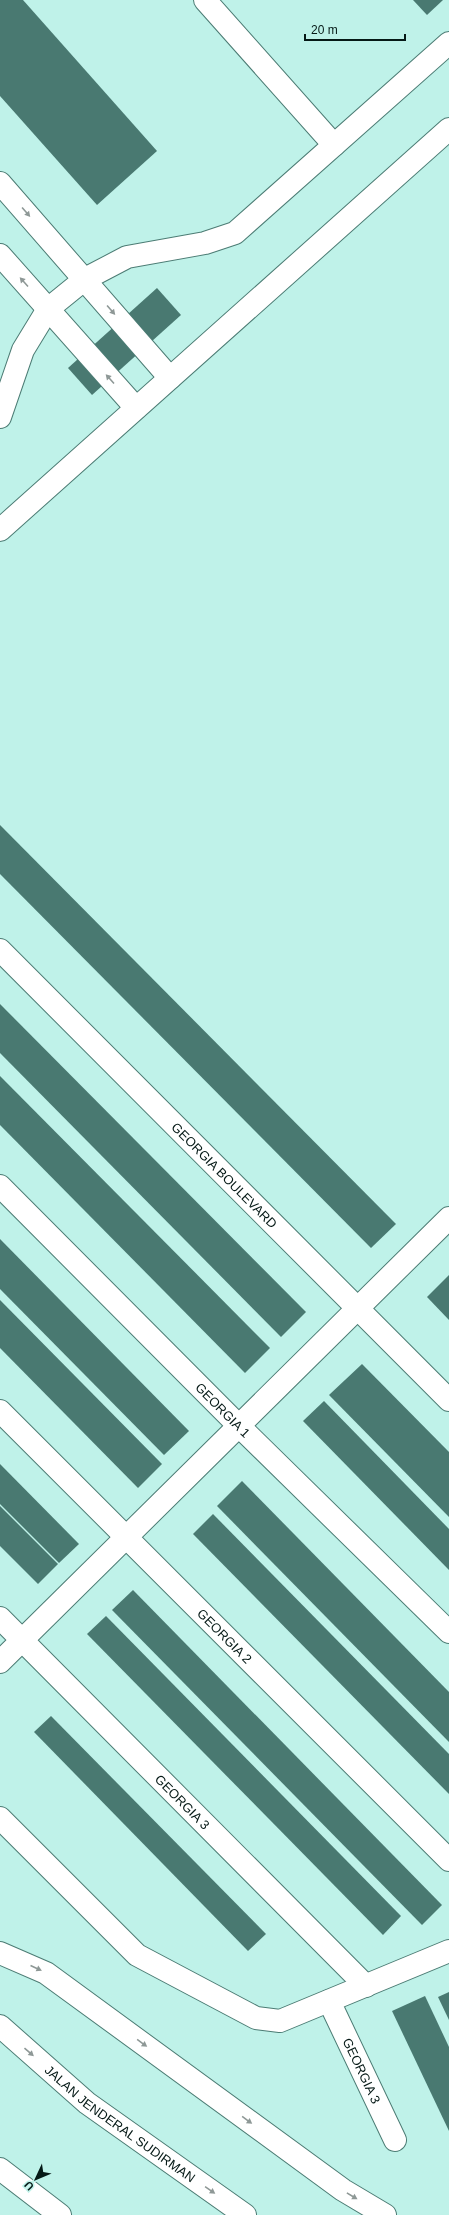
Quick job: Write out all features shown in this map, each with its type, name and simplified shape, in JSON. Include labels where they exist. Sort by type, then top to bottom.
[{"type":"street","points":[[205,0],[334,146]]},
{"type":"street","points":[[0,416],[23,350],[48,309],[85,279],[127,257],[205,243],[235,233],[449,42]]},
{"type":"street","points":[[0,530],[449,129]]},
{"type":"street","points":[[0,182],[170,378]]},
{"type":"street","points":[[0,255],[136,408]]},
{"type":"street","name":"GEORGIA BOULEVARD","points":[[0,950],[449,1400]]},
{"type":"street","name":"GEORGIA 1","points":[[0,1186],[239,1426],[449,1632]]},
{"type":"street","points":[[0,1662],[449,1218]]},
{"type":"street","name":"GEORGIA 2","points":[[0,1411],[449,1860]]},
{"type":"street","name":"GEORGIA 3","points":[[0,1618],[366,1986]]},
{"type":"street","points":[[0,1818],[137,1954],[256,2018],[280,2021],[449,1951]]},
{"type":"street","points":[[0,1952],[46,1973],[343,2190],[385,2215]]},
{"type":"street","name":"GEORGIA 3","points":[[330,2001],[395,2140]]},
{"type":"street","name":"JALAN JENDERAL SUDIRMAN","points":[[0,2026],[87,2103],[245,2215]]},
{"type":"street","points":[[0,2169],[60,2215]]},
{"type":"building","points":[[0,0],[23,0],[157,151],[97,205],[0,96]]},
{"type":"building","points":[[413,0],[443,0],[427,15]]},
{"type":"building","points":[[157,288],[181,315],[92,395],[68,368]]},
{"type":"building","points":[[0,825],[396,1224],[371,1248],[0,874]]},
{"type":"building","points":[[0,1004],[306,1312],[281,1337],[0,1053]]},
{"type":"building","points":[[0,1076],[270,1348],[245,1373],[0,1125]]},
{"type":"building","points":[[0,1239],[189,1431],[164,1455],[0,1289]]},
{"type":"building","points":[[449,1275],[449,1320],[427,1297]]},
{"type":"building","points":[[0,1300],[162,1464],[138,1488],[0,1348]]},
{"type":"building","points":[[362,1364],[449,1452],[449,1517],[329,1395]]},
{"type":"building","points":[[324,1401],[449,1529],[449,1570],[303,1421]]},
{"type":"building","points":[[0,1464],[79,1544],[59,1563],[0,1504]]},
{"type":"building","points":[[242,1481],[449,1692],[449,1742],[217,1506]]},
{"type":"building","points":[[0,1506],[58,1564],[38,1584],[0,1546]]},
{"type":"building","points":[[213,1514],[449,1754],[449,1794],[193,1534]]},
{"type":"building","points":[[133,1590],[442,1905],[422,1925],[112,1610]]},
{"type":"building","points":[[106,1616],[401,1916],[383,1935],[87,1634]]},
{"type":"building","points":[[51,1716],[266,1934],[248,1951],[34,1732]]},
{"type":"building","points":[[449,1992],[449,2020],[438,1997]]},
{"type":"building","points":[[425,1996],[449,2047],[449,2131],[392,2011]]}]
